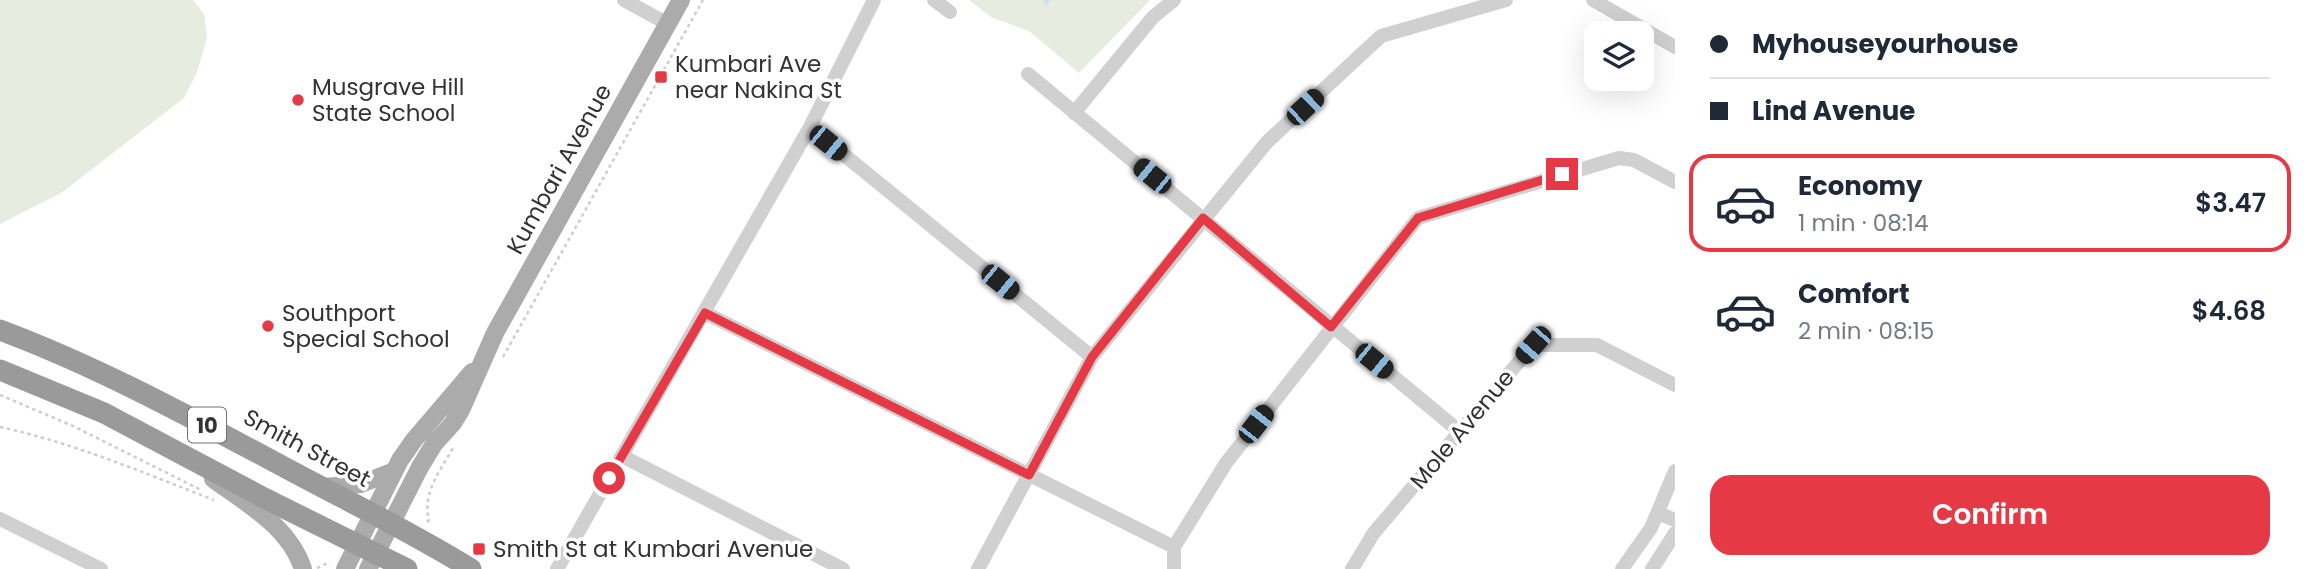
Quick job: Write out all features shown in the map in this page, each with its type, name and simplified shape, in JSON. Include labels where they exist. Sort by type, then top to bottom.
[{"type":"highway","name":"Smith Street","points":[[0,330],[123,381],[392,522],[471,569]]},
{"type":"highway","name":"10","points":[[0,370],[104,413],[367,555],[407,569]]},
{"type":"main road","name":"Kumbari Avenue","points":[[340,566],[367,555],[392,522],[434,444],[461,410],[481,362],[681,0]]},
{"type":"main road","name":"Kumbari Avenue","points":[[367,555],[373,512],[394,471],[414,440],[481,362]]},
{"type":"main road","points":[[169,446],[276,527],[294,549],[303,569]]},
{"type":"main road","points":[[323,487],[361,484],[394,471]]},
{"type":"street","points":[[624,0],[668,24]]},
{"type":"street","points":[[557,569],[810,127],[874,0]]},
{"type":"street","points":[[934,0],[950,12]]},
{"type":"street","points":[[1074,113],[1153,17],[1174,0]]},
{"type":"street","points":[[1593,0],[1675,47]]},
{"type":"street","points":[[978,569],[1092,357],[1203,218],[1268,142],[1381,36],[1497,1]]},
{"type":"street","points":[[1028,74],[1331,327],[1459,430]]},
{"type":"street","points":[[810,127],[1092,357]]},
{"type":"street","points":[[1174,569],[1174,547],[1226,463],[1418,218],[1619,158],[1634,160],[1675,183]]},
{"type":"street","points":[[705,313],[1174,547]]},
{"type":"street","name":"Mole Avenue","points":[[1352,569],[1373,534],[1533,345],[1597,345],[1675,386]]},
{"type":"street","points":[[622,456],[843,569]]},
{"type":"street","points":[[1622,569],[1651,528],[1675,471]]},
{"type":"street","points":[[1658,513],[1675,520]]},
{"type":"street","points":[[0,519],[101,569]]},
{"type":"street","points":[[1652,569],[1675,533]]},
{"type":"path","points":[[502,359],[703,0]]},
{"type":"path","points":[[0,395],[108,442],[223,503],[96,455],[0,427]]},
{"type":"path","points":[[423,528],[429,520],[426,501],[430,489],[457,441]]},
{"type":"path","points":[[314,569],[332,561],[340,566]]},
{"type":"shaded area","points":[[0,0],[193,0],[204,14],[207,36],[198,70],[184,98],[61,193],[0,224]]},
{"type":"shaded area","points":[[969,0],[1150,0],[1079,73],[1029,31],[991,17]]},
{"type":"place","name":"Kumbari Ave near Nakina St","points":[[661,77]]},
{"type":"place","name":"Musgrave Hill State School","points":[[298,100]]},
{"type":"place","name":"Southport Special School","points":[[268,326]]},
{"type":"place","name":"Smith St at Kumbari Avenue","points":[[479,549]]},
{"type":"route","points":[[609,478],[705,313],[1029,475],[1092,357],[1203,218],[1331,327],[1418,218],[1562,174]]}]
